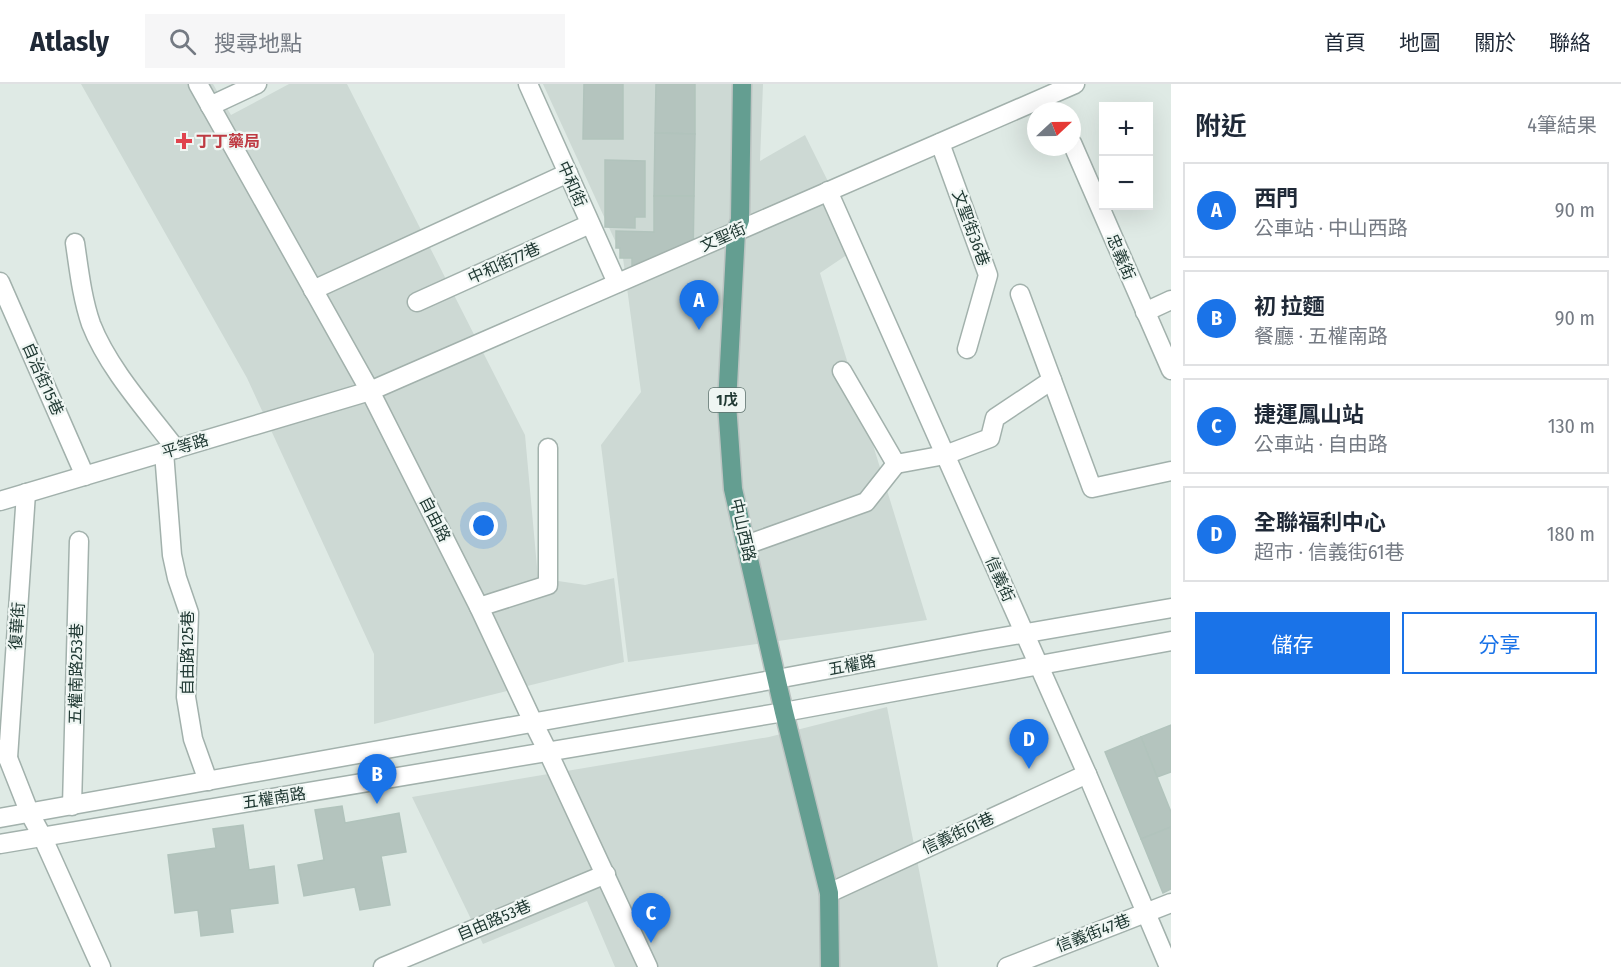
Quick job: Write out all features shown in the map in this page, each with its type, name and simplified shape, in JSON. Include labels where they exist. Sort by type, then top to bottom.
[{"type":"main road","name":"中山西路","points":[[742,84],[740,220],[736,231],[727,404],[733,489],[784,712],[829,893],[830,967]]},
{"type":"street","name":"自由路","points":[[198,84],[370,390],[549,752],[648,967]]},
{"type":"street","points":[[210,106],[257,84]]},
{"type":"street","name":"中和街","points":[[528,84],[617,283]]},
{"type":"street","name":"文聖街","points":[[370,390],[1052,96],[1075,84]]},
{"type":"street","name":"文聖街36巷","points":[[940,143],[988,275],[967,349]]},
{"type":"street","name":"忠義街","points":[[1078,156],[1171,370]]},
{"type":"street","points":[[313,290],[568,173]]},
{"type":"street","name":"信義街","points":[[828,191],[1087,774],[1169,967]]},
{"type":"street","name":"中和街77巷","points":[[417,302],[590,224]]},
{"type":"street","points":[[75,243],[82,290],[91,324],[107,357],[170,451]]},
{"type":"street","name":"自治街15巷","points":[[0,282],[85,476]]},
{"type":"street","points":[[1020,294],[1092,488],[1171,471]]},
{"type":"street","points":[[1145,312],[1171,300]]},
{"type":"street","points":[[842,370],[896,464]]},
{"type":"street","points":[[746,544],[866,502],[896,464],[945,455],[990,438],[995,418],[1052,380]]},
{"type":"street","name":"平等路","points":[[0,501],[370,390]]},
{"type":"street","points":[[478,607],[548,585],[548,448]]},
{"type":"street","name":"自由路125巷","points":[[170,451],[172,555],[189,613],[186,697],[193,739],[208,781]]},
{"type":"street","name":"復華街","points":[[8,758],[26,494]]},
{"type":"street","name":"五權南路253巷","points":[[72,806],[79,541]]},
{"type":"street","name":"五權路","points":[[533,722],[1171,608]]},
{"type":"street","name":"五權路","points":[[549,752],[1171,642]]},
{"type":"street","name":"五權南路","points":[[0,818],[533,722]]},
{"type":"street","name":"復華街","points":[[0,738],[30,813],[101,967]]},
{"type":"street","name":"五權南路","points":[[0,844],[549,752]]},
{"type":"street","name":"信義街61巷","points":[[829,893],[1087,774]]},
{"type":"street","name":"自由路53巷","points":[[383,967],[606,874]]},
{"type":"street","name":"信義街47巷","points":[[1007,967],[1171,903]]},
{"type":"shaded area","points":[[81,84],[213,84],[231,115],[289,84],[347,84],[525,435],[538,578],[585,585],[614,578],[624,662],[374,724],[374,654],[247,378]]},
{"type":"shaded area","points":[[543,84],[763,84],[760,161],[805,135],[860,246],[820,273],[927,620],[628,662],[601,445],[641,392],[623,258]]},
{"type":"shaded area","points":[[887,707],[938,967],[615,967],[587,901],[483,944],[412,797],[769,737]]},
{"type":"building","points":[[584,84],[623,84],[623,139],[583,139]]},
{"type":"building","points":[[656,84],[695,84],[695,134],[655,133]]},
{"type":"building","points":[[655,133],[695,134],[694,196],[654,196]]},
{"type":"building","points":[[605,160],[645,161],[645,217],[635,217],[635,228],[605,227]]},
{"type":"building","points":[[654,196],[694,196],[693,259],[632,274],[632,258],[620,258],[620,248],[616,248],[616,231],[654,232]]},
{"type":"building","points":[[1171,725],[1171,772],[1157,777],[1141,737]]},
{"type":"building","points":[[1141,737],[1171,812],[1171,827],[1141,839],[1105,752]]},
{"type":"building","points":[[342,806],[345,823],[399,813],[406,852],[381,856],[390,905],[360,910],[355,887],[304,896],[298,865],[324,860],[315,810]]},
{"type":"building","points":[[243,825],[249,870],[274,866],[278,903],[230,909],[233,932],[201,936],[198,910],[175,913],[168,855],[216,848],[213,829]]},
{"type":"building","points":[[1171,827],[1171,889],[1163,893],[1141,839]]},
{"type":"place","name":"丁丁藥局","points":[[184,141]]},
{"type":"place","name":"西門","points":[[699,330]]},
{"type":"place","name":"全聯福利中心","points":[[1029,769]]},
{"type":"place","name":"初 拉麵","points":[[377,804]]},
{"type":"place","name":"捷運鳳山站","points":[[651,943]]}]
